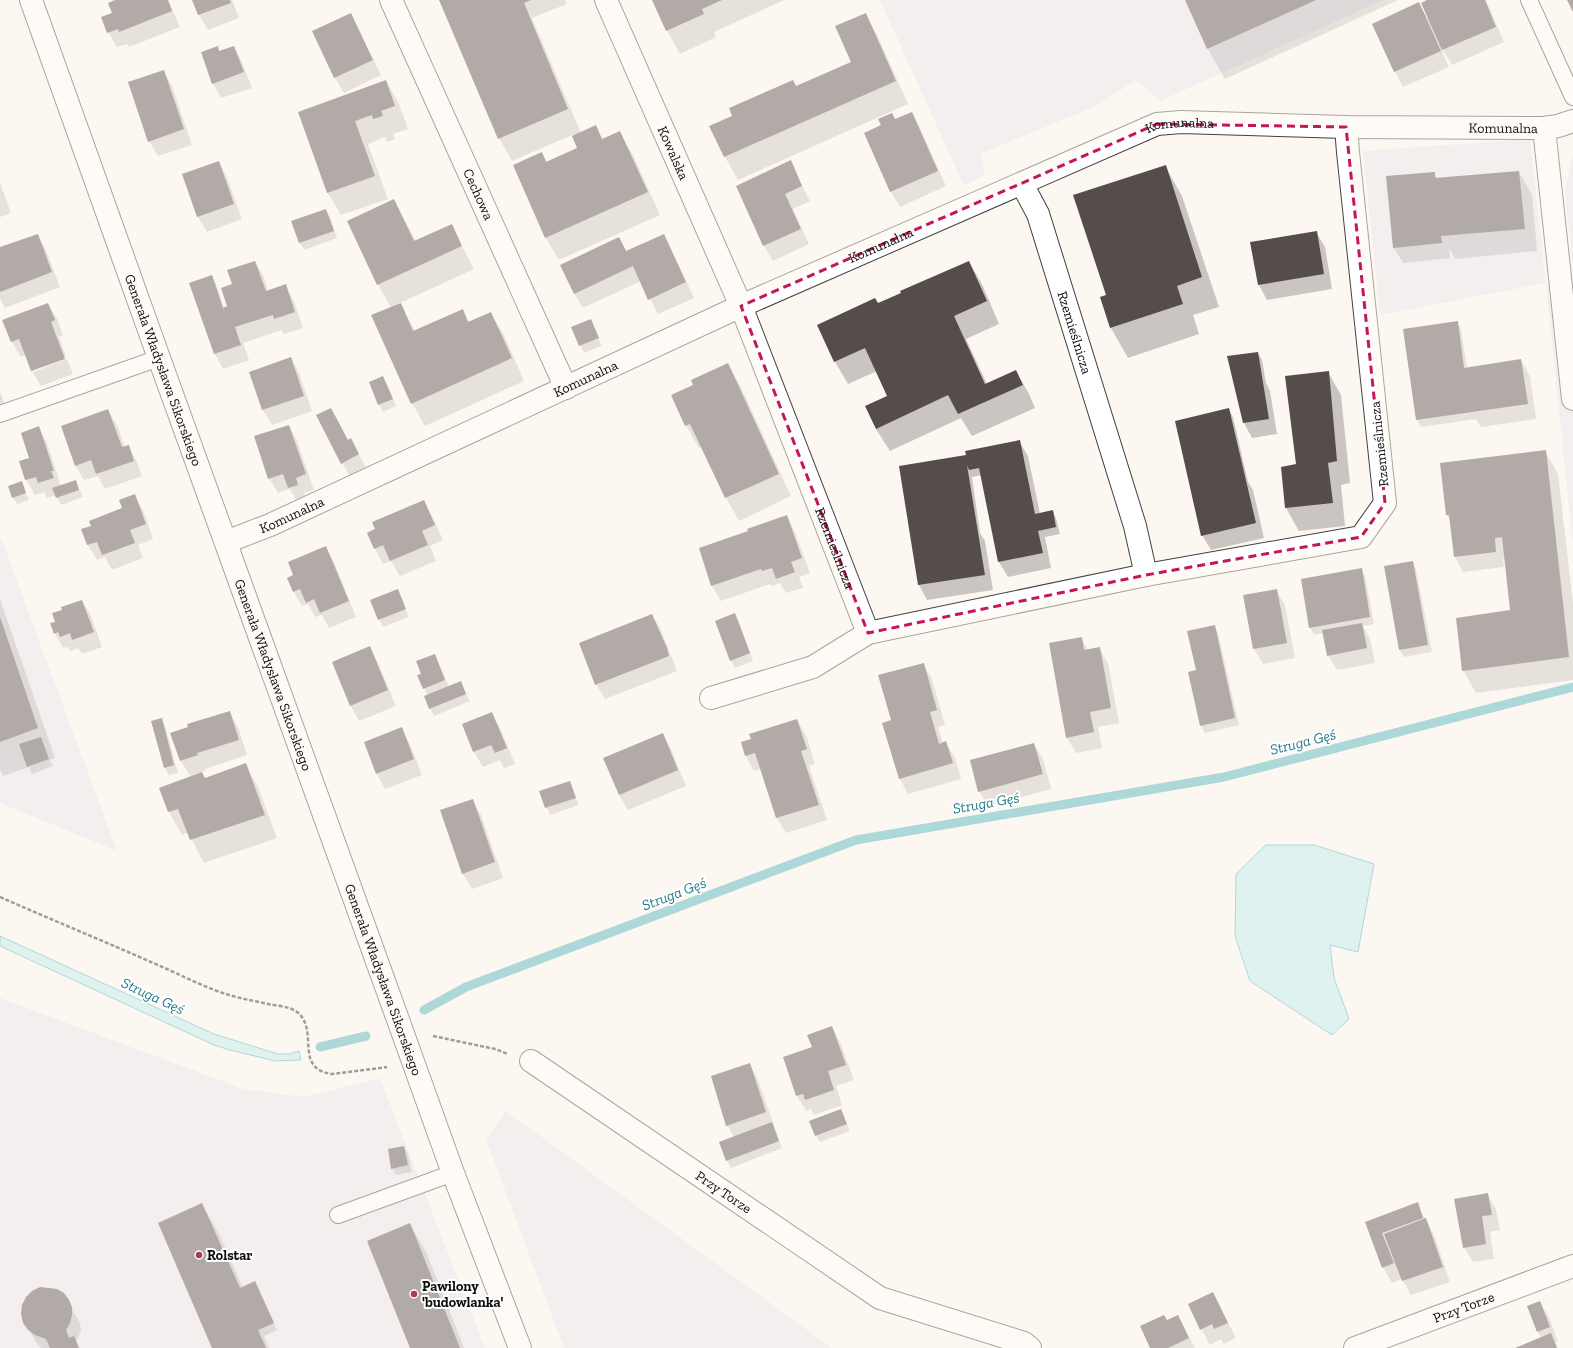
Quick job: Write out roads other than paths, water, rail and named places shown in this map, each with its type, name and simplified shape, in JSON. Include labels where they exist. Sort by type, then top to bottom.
[{"type":"street","name":"Generała Władysława Sikorskiego","points":[[31,0],[453,1173],[520,1348]]},
{"type":"street","name":"Cechowa","points":[[391,0],[566,388]]},
{"type":"street","name":"Kowalska","points":[[606,0],[740,306]]},
{"type":"street","name":"Komunalna","points":[[226,542],[270,525],[740,306],[1157,124],[1181,122],[1346,127],[1544,128],[1558,126],[1573,121]]},
{"type":"street","name":"Rzemieślnicza","points":[[711,698],[813,667],[868,633],[1146,575],[1361,537],[1385,503],[1346,127]]},
{"type":"street","points":[[1544,128],[1573,399]]},
{"type":"street","name":"Rzemieślnicza","points":[[1022,184],[1038,214],[1136,526],[1146,575]]},
{"type":"street","name":"Rzemieślnicza","points":[[740,306],[868,633]]},
{"type":"street","name":"Przy Torze","points":[[531,1062],[880,1298],[1024,1343],[1030,1348]]},
{"type":"street","name":"Przy Torze","points":[[1355,1348],[1402,1340],[1573,1266]]},
{"type":"lane","points":[[1529,0],[1573,97]]},
{"type":"lane","points":[[0,414],[159,358]]},
{"type":"lane","points":[[338,1215],[453,1173]]},
{"type":"water","points":[[1266,845],[1314,845],[1374,864],[1358,952],[1330,945],[1334,978],[1349,1019],[1332,1035],[1250,981],[1235,936],[1236,874]]},
{"type":"water","points":[[0,936],[214,1034],[278,1054],[289,1054],[299,1051],[301,1060],[275,1061],[214,1045],[0,946]]},
{"type":"waterway","name":"Struga Gęś","points":[[424,1010],[466,987],[856,840],[1224,777],[1573,687]]},
{"type":"waterway","name":"Struga Gęś","points":[[320,1047],[366,1036]]},
{"type":"place","name":"Rolstar","points":[[199,1255]]},
{"type":"place","name":"Pawilony 'budowlanka'","points":[[414,1294]]}]
